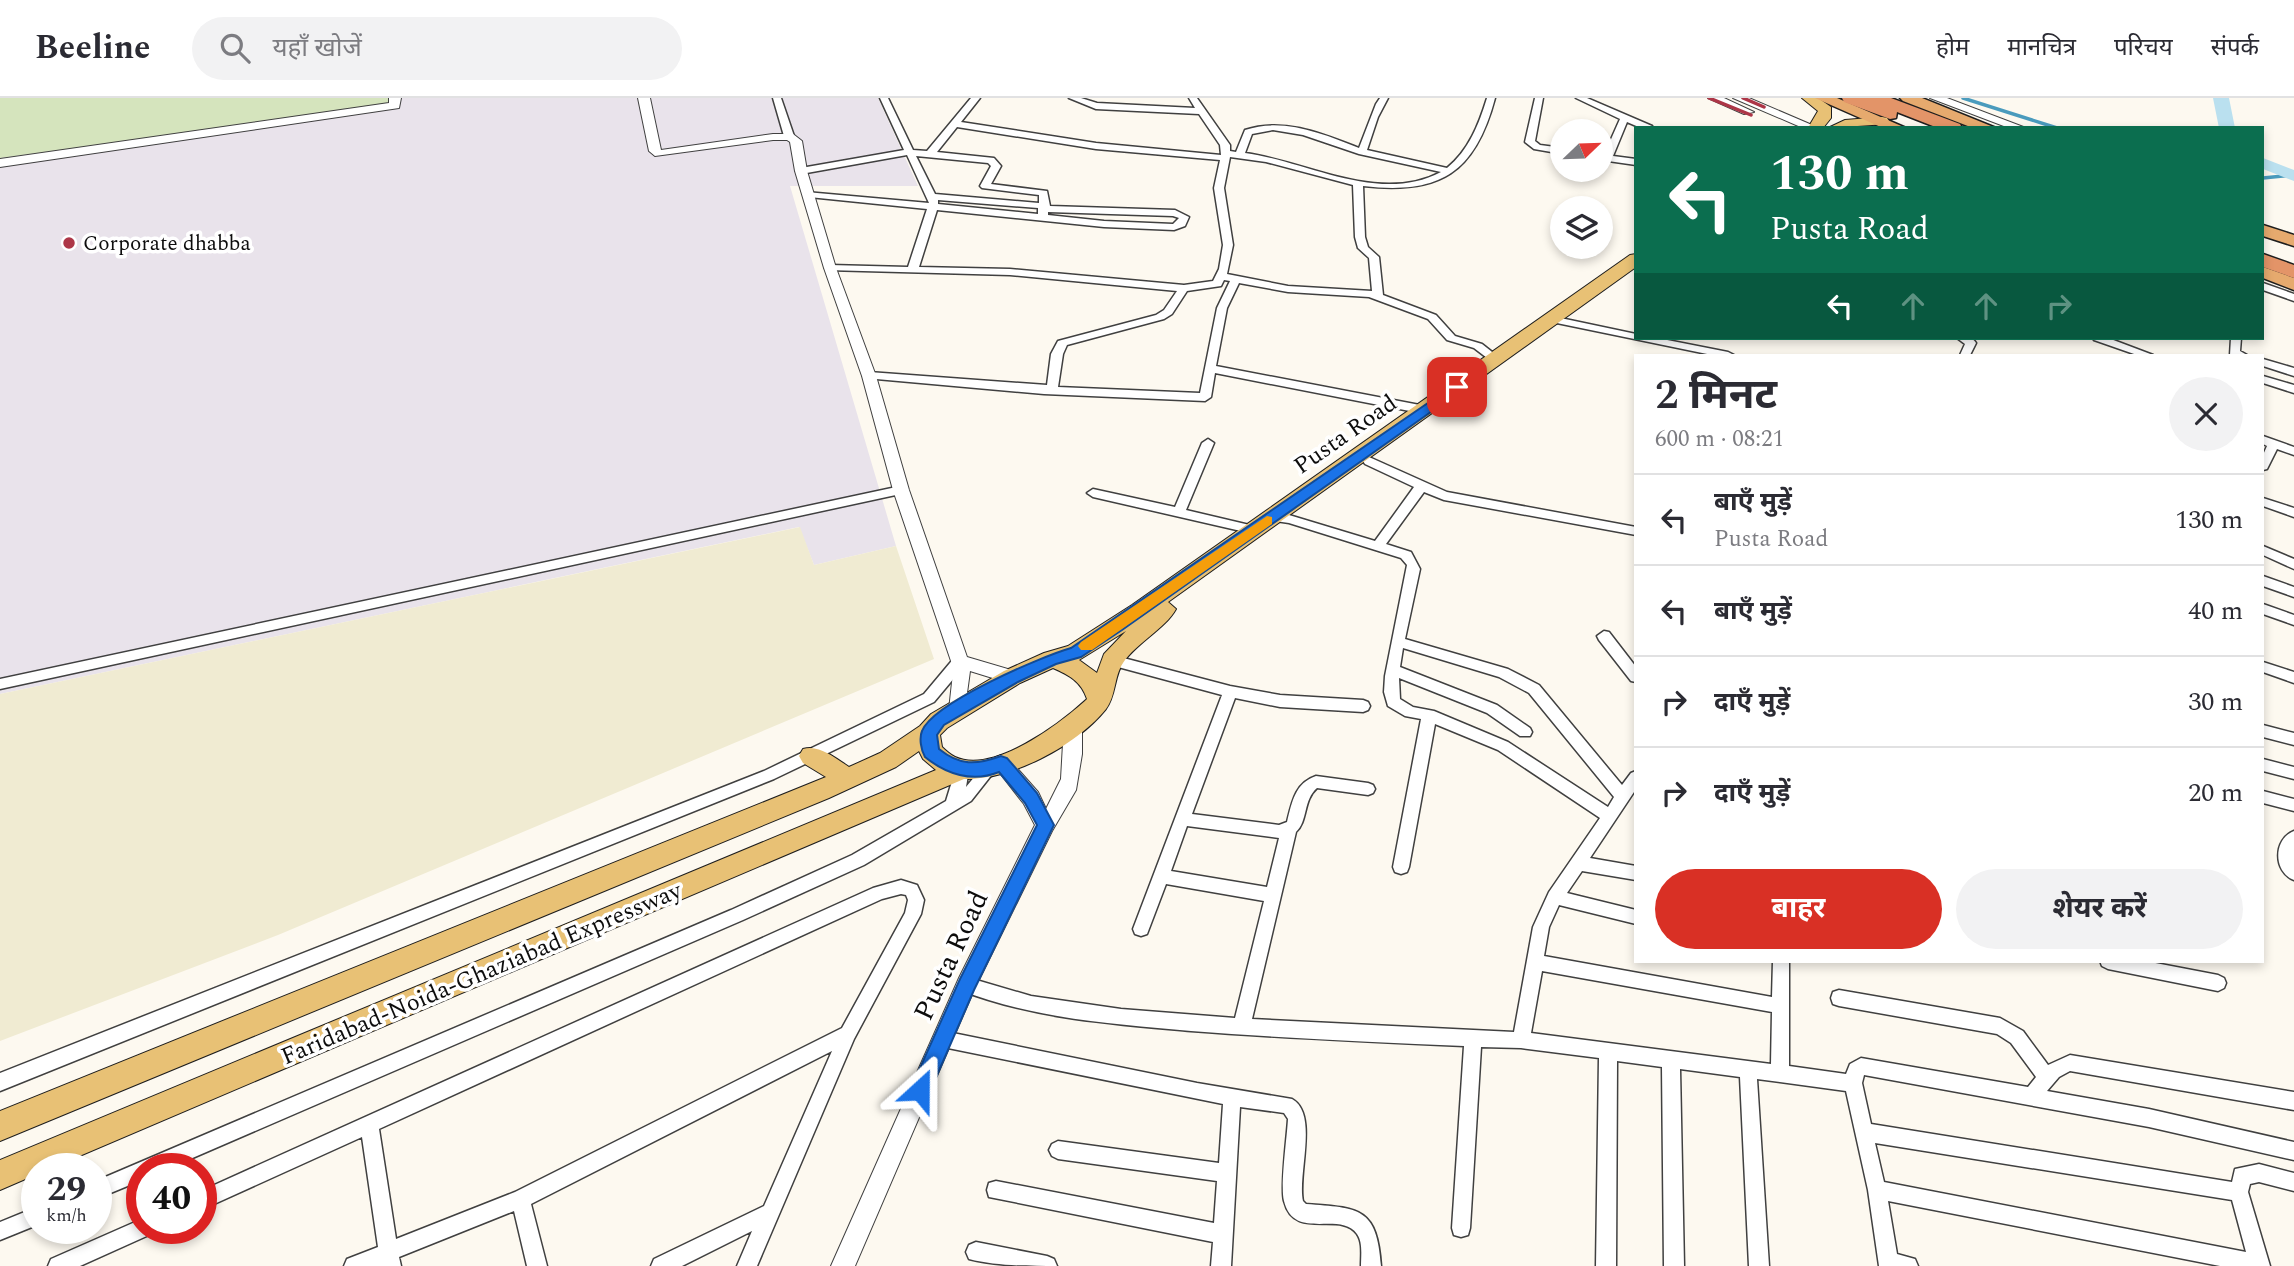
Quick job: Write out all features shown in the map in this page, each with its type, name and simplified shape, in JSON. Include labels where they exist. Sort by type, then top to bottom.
[{"type":"highway","points":[[1824,98],[1847,117],[1911,126]]},
{"type":"highway","points":[[1876,98],[1949,126]]},
{"type":"highway","points":[[1908,98],[1983,126]]},
{"type":"highway","points":[[1847,117],[1882,121],[1893,126]]},
{"type":"highway","points":[[2264,232],[2294,285]]},
{"type":"highway","points":[[2264,246],[2294,272]]},
{"type":"main road","points":[[1810,98],[1826,110],[1825,118],[1816,126]]},
{"type":"main road","name":"Pusta Road","points":[[1116,626],[1254,530],[1280,518],[1369,461],[1634,261]]},
{"type":"main road","name":"Pusta Road","points":[[1099,701],[1112,660],[1144,626],[1167,607],[1280,518],[1495,359],[1634,270]]},
{"type":"main road","name":"Faridabad-Noida-Ghaziabad Expressway","points":[[0,1126],[848,778],[888,760],[928,733],[939,721],[1012,677],[1052,659],[1076,653],[1116,626]]},
{"type":"main road","points":[[1052,659],[1074,667],[1094,682],[1099,701]]},
{"type":"main road","name":"Faridabad-Noida-Ghaziabad Expressway","points":[[0,1175],[962,769],[995,766],[1073,726],[1099,701]]},
{"type":"main road","points":[[928,733],[931,752],[947,765],[962,769]]},
{"type":"main road","points":[[811,756],[848,778]]},
{"type":"street","points":[[644,98],[655,151],[659,154],[789,136]]},
{"type":"street","points":[[777,98],[789,136],[796,141],[801,171],[830,268],[869,376],[901,490],[960,662],[962,674],[958,710]]},
{"type":"street","points":[[884,98],[933,202],[913,268]]},
{"type":"street","points":[[930,154],[976,98]]},
{"type":"street","points":[[1073,98],[1096,106],[1200,111]]},
{"type":"street","points":[[830,268],[1010,272],[1184,288],[1217,284],[1229,247],[1219,191],[1220,174],[1226,156],[1225,145],[1193,98]]},
{"type":"street","points":[[1362,152],[1371,130],[1374,112],[1384,98]]},
{"type":"street","points":[[954,124],[1096,146],[1226,156],[1240,154],[1358,184],[1407,184],[1449,172],[1481,131],[1491,98]]},
{"type":"street","points":[[1539,98],[1530,142],[1537,147],[1550,149]]},
{"type":"street","points":[[1580,98],[1645,126]]},
{"type":"street","points":[[1714,98],[1782,126]]},
{"type":"street","points":[[1739,98],[1809,126]]},
{"type":"street","points":[[1936,98],[2015,126]]},
{"type":"street","points":[[0,157],[395,101]]},
{"type":"street","points":[[0,163],[395,101]]},
{"type":"street","points":[[1614,138],[1625,117]]},
{"type":"street","points":[[1240,154],[1248,132],[1264,128],[1325,138],[1362,152],[1449,172]]},
{"type":"street","points":[[801,171],[908,152],[991,160],[996,166],[985,186],[1044,193],[1044,211]]},
{"type":"street","points":[[1614,159],[1634,162]]},
{"type":"street","points":[[1358,184],[1360,237],[1363,248],[1374,260],[1378,296]]},
{"type":"street","points":[[809,194],[1044,211],[1165,227],[1181,224],[1184,217],[1175,213],[1044,211]]},
{"type":"street","points":[[1220,276],[1289,289],[1357,291],[1378,296],[1432,317],[1451,338],[1478,346],[1495,359]]},
{"type":"street","points":[[869,376],[1044,390],[1205,397],[1222,308],[1236,279]]},
{"type":"street","points":[[2264,286],[2294,298]]},
{"type":"street","points":[[1044,390],[1054,385],[1057,354],[1062,343],[1160,317],[1168,312],[1184,288]]},
{"type":"street","points":[[1557,320],[1634,336]]},
{"type":"street","points":[[1654,340],[1723,354]]},
{"type":"street","points":[[1966,340],[1971,343],[1966,354]]},
{"type":"street","points":[[2104,340],[2144,354]]},
{"type":"street","points":[[2264,362],[2294,372]]},
{"type":"street","points":[[1212,369],[1425,410]]},
{"type":"street","points":[[2264,379],[2294,389]]},
{"type":"street","points":[[2264,461],[2268,442],[2294,451]]},
{"type":"street","points":[[1179,512],[1208,443]]},
{"type":"street","points":[[1369,461],[1421,487],[1468,502],[1634,531]]},
{"type":"street","points":[[1378,546],[1421,487]]},
{"type":"street","points":[[0,684],[901,490]]},
{"type":"street","points":[[1093,493],[1254,530]]},
{"type":"street","points":[[2264,502],[2294,513]]},
{"type":"street","points":[[1280,518],[1406,555],[1413,564],[1394,670],[1391,695],[1393,702],[1410,712],[1429,715],[1503,746],[1608,815]]},
{"type":"street","points":[[2264,550],[2294,564]]},
{"type":"street","points":[[2264,581],[2294,592]]},
{"type":"street","points":[[2264,609],[2294,620]]},
{"type":"street","points":[[1604,636],[1634,674]]},
{"type":"street","points":[[1399,642],[1503,673],[1534,689],[1622,796]]},
{"type":"street","points":[[1112,660],[1230,692],[1280,701],[1363,706]]},
{"type":"street","points":[[960,662],[1012,677]]},
{"type":"street","points":[[0,1082],[769,775],[929,698],[960,662]]},
{"type":"street","points":[[2264,667],[2294,678]]},
{"type":"street","points":[[1394,670],[1492,709],[1525,732]]},
{"type":"street","points":[[1141,929],[1230,692]]},
{"type":"street","points":[[1401,867],[1429,715]]},
{"type":"street","name":"Pusta Road","points":[[843,1266],[967,985],[1045,825],[1062,805],[1075,760],[1073,726]]},
{"type":"street","points":[[2264,731],[2294,739]]},
{"type":"street","points":[[2264,765],[2294,773]]},
{"type":"street","points":[[183,1153],[858,860],[966,797],[995,766],[1031,798],[1045,825]]},
{"type":"street","points":[[951,807],[962,769]]},
{"type":"street","points":[[1521,1040],[1541,927],[1555,897],[1634,780]]},
{"type":"street","points":[[1183,819],[1280,832],[1294,826],[1309,784],[1316,782],[1368,789]]},
{"type":"street","points":[[2264,797],[2294,805]]},
{"type":"street","points":[[1242,1026],[1289,830]]},
{"type":"street","points":[[2294,838],[2287,843],[2287,864],[2294,873]]},
{"type":"street","points":[[1577,863],[1634,873]]},
{"type":"street","points":[[1160,876],[1272,895]]},
{"type":"street","points":[[217,1194],[879,893],[901,887],[911,890],[916,900],[912,914],[848,1034],[747,1266]]},
{"type":"street","points":[[1555,897],[1634,917]]},
{"type":"street","points":[[1535,962],[1781,1006]]},
{"type":"street","points":[[1780,1074],[1781,963]]},
{"type":"street","points":[[2118,963],[2218,983]]},
{"type":"street","points":[[967,985],[1031,1004],[1121,1017],[1521,1040],[1853,1083]]},
{"type":"street","points":[[1839,998],[2000,1026],[2017,1037],[2047,1078]]},
{"type":"street","points":[[355,1266],[389,1258],[522,1199],[848,1034]]},
{"type":"street","points":[[1461,1228],[1473,1038]]},
{"type":"street","points":[[943,1039],[1232,1097],[1286,1105],[1293,1109],[1297,1119],[1292,1199],[1296,1208],[1302,1213],[1356,1221],[1365,1228],[1369,1237],[1371,1266]]},
{"type":"street","points":[[1606,1266],[1608,1052]]},
{"type":"street","points":[[1671,1061],[1674,1266]]},
{"type":"street","points":[[2032,1096],[2060,1065],[2070,1063],[2294,1101]]},
{"type":"street","points":[[1908,1266],[1888,1264],[1877,1190],[1853,1083],[1856,1070],[1861,1066],[2149,1118],[2294,1151]]},
{"type":"street","points":[[1748,1070],[1759,1266]]},
{"type":"street","points":[[1221,1266],[1232,1097]]},
{"type":"street","points":[[369,1124],[389,1258]]},
{"type":"street","points":[[1864,1132],[2239,1192]]},
{"type":"street","points":[[1058,1150],[1226,1173]]},
{"type":"street","points":[[1877,1190],[2260,1265],[2239,1192],[2242,1176],[2259,1173],[2294,1182]]},
{"type":"street","points":[[996,1190],[1222,1234]]},
{"type":"street","points":[[522,1199],[537,1266]]},
{"type":"street","points":[[661,1266],[772,1212]]},
{"type":"street","points":[[0,1231],[21,1222]]},
{"type":"street","points":[[58,1266],[126,1235]]},
{"type":"street","points":[[976,1252],[1047,1266]]},
{"type":"shaded area","points":[[0,98],[878,98],[918,186],[790,186],[896,546],[814,565],[799,527],[0,694]]},
{"type":"shaded area","points":[[800,527],[814,565],[896,546],[934,659],[278,935],[0,1041],[0,694]]},
{"type":"green space","points":[[0,98],[395,98],[395,106],[0,158]]},
{"type":"waterway","points":[[1963,98],[2051,126]]},
{"type":"waterway","points":[[2221,98],[2227,126]]},
{"type":"waterway","points":[[2264,163],[2294,176]]},
{"type":"waterway","points":[[2264,178],[2293,175]]},
{"type":"railway","points":[[1709,98],[1751,115]]},
{"type":"railway","points":[[1743,98],[1764,107]]},
{"type":"slow traffic","points":[[1086,646],[1267,521]]},
{"type":"place","name":"Corporate dhabba","points":[[69,243]]},
{"type":"route","points":[[920,1090],[967,985],[1045,825],[1031,798],[1001,763],[989,768],[962,769],[947,765],[931,752],[928,733],[939,721],[1012,677],[1052,659],[1076,653],[1140,611],[1457,387]]}]
